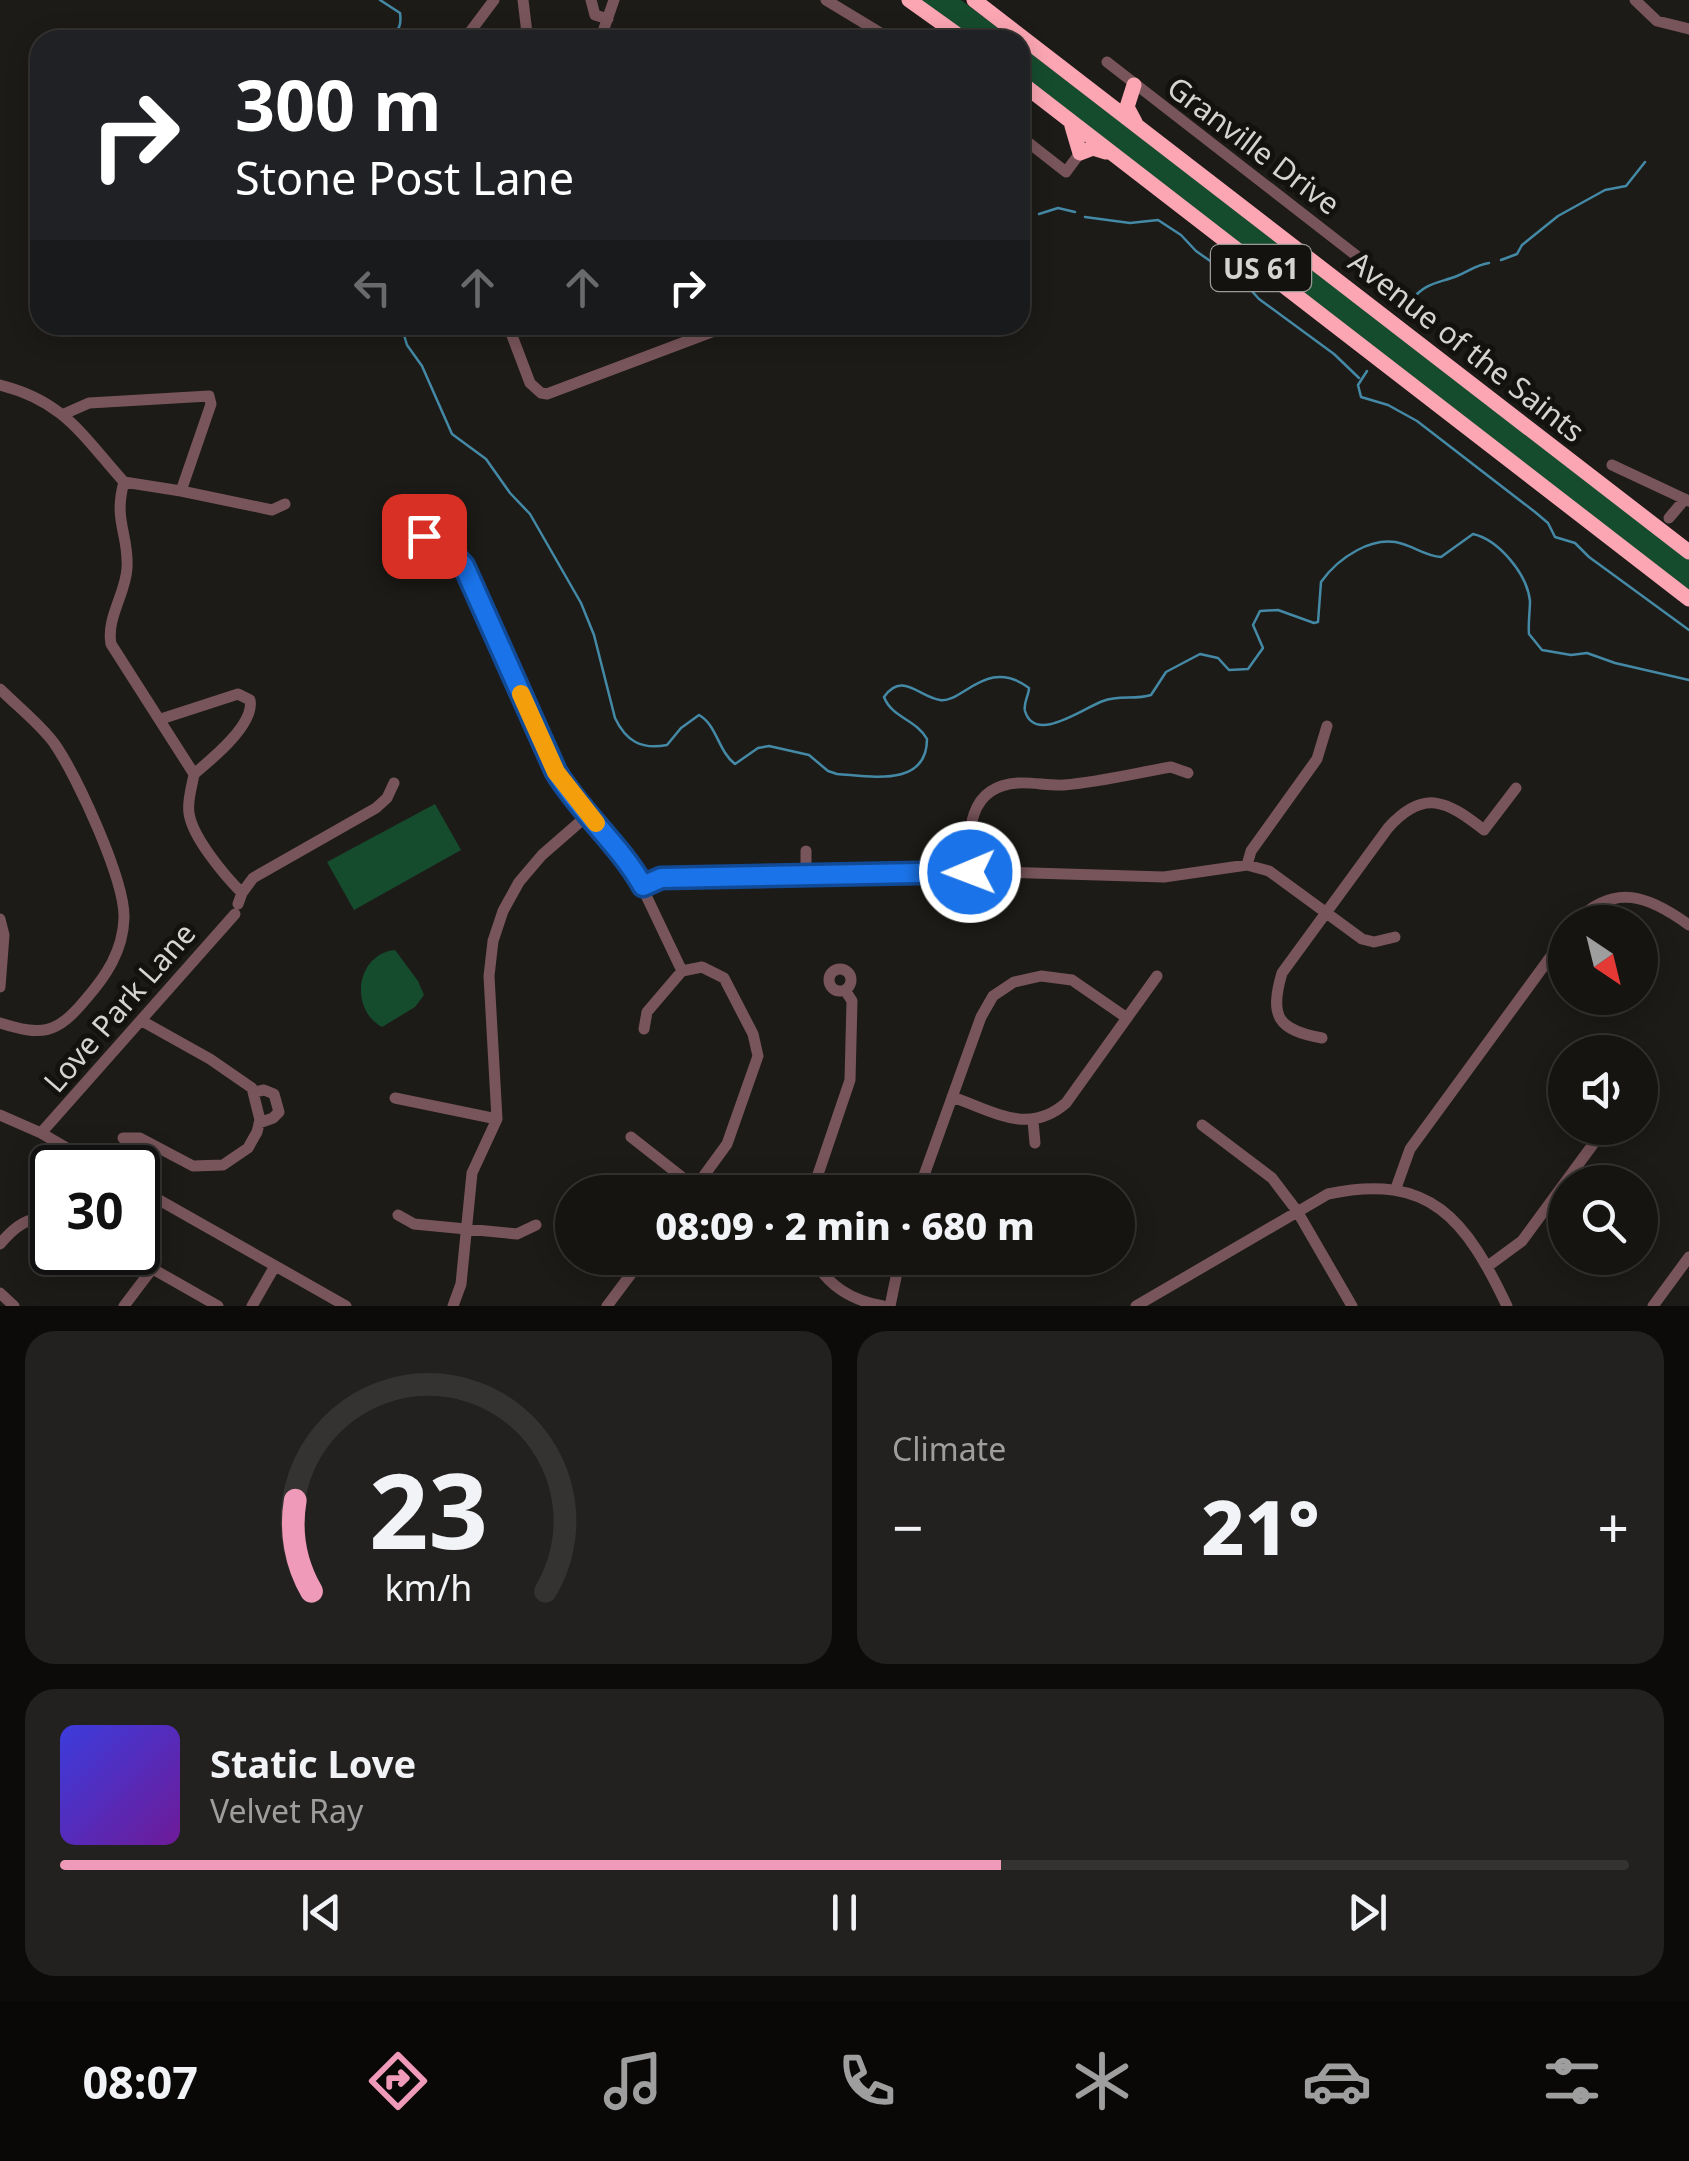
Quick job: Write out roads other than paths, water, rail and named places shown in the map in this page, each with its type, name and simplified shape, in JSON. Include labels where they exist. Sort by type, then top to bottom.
[{"type":"highway","points":[[909,0],[952,30]]},
{"type":"highway","name":"Avenue of the Saints","points":[[974,0],[1013,30]]},
{"type":"highway","name":"Avenue of the Saints","points":[[1030,43],[1684,548]]},
{"type":"highway","points":[[1093,92],[1116,95],[1134,85]]},
{"type":"highway","points":[[1134,85],[1127,107],[1137,125]]},
{"type":"highway","name":"US 61","points":[[1030,90],[1689,599]]},
{"type":"highway","points":[[1067,118],[1077,134],[1080,153],[1093,148],[1113,154]]},
{"type":"highway","points":[[1640,514],[1660,520],[1669,518],[1668,526],[1684,548]]},
{"type":"street","points":[[472,30],[494,0]]},
{"type":"street","points":[[522,0],[527,30]]},
{"type":"street","points":[[591,0],[595,15],[608,19]]},
{"type":"street","points":[[604,30],[614,0]]},
{"type":"street","points":[[826,0],[876,30]]},
{"type":"street","points":[[1634,0],[1657,21],[1689,29]]},
{"type":"street","name":"Granville Drive","points":[[1107,62],[1371,267]]},
{"type":"street","points":[[1030,144],[1066,172],[1080,153]]},
{"type":"street","points":[[512,335],[530,384],[547,394],[703,335]]},
{"type":"street","points":[[0,385],[31,393],[64,414],[124,482],[272,510],[285,504]]},
{"type":"street","points":[[64,414],[88,403],[209,396],[211,404],[181,491]]},
{"type":"street","points":[[1612,465],[1687,500],[1669,518]]},
{"type":"street","points":[[124,482],[118,504],[128,563],[111,644],[194,774]]},
{"type":"street","points":[[424,536],[443,544],[464,566],[556,772],[632,866],[682,971]]},
{"type":"street","points":[[0,689],[49,738],[61,756],[118,879],[123,925],[122,938],[106,976],[80,1007],[48,1035],[0,1022]]},
{"type":"street","points":[[161,719],[238,694],[250,700],[252,709],[246,720],[219,754],[194,774],[188,801],[191,823],[227,877],[238,904]]},
{"type":"street","points":[[1247,864],[1251,850],[1317,759],[1326,726]]},
{"type":"street","points":[[970,872],[970,820],[978,802],[998,787],[1016,783],[1064,784],[1171,767],[1188,773]]},
{"type":"street","name":"Love Park Lane","points":[[42,1134],[142,1021],[238,904],[253,878],[376,808],[387,798],[394,783]]},
{"type":"street","points":[[1482,844],[1484,830],[1516,788]]},
{"type":"street","points":[[1322,1038],[1293,1033],[1270,1005],[1282,973],[1401,814],[1419,804],[1438,802],[1454,807],[1484,830]]},
{"type":"street","points":[[459,1304],[472,1174],[498,1119],[489,976],[493,941],[518,882],[542,854],[588,814]]},
{"type":"street","points":[[806,851],[806,875]]},
{"type":"street","points":[[643,886],[661,878],[970,872],[1164,878],[1247,864],[1269,871],[1362,939],[1374,942],[1395,938]]},
{"type":"street","points":[[1597,905],[1630,896],[1660,904],[1689,925]]},
{"type":"street","points":[[0,919],[4,935],[0,986]]},
{"type":"street","points":[[123,925],[137,926]]},
{"type":"street","points":[[1396,1188],[1410,1149],[1548,960]]},
{"type":"street","points":[[644,1030],[647,1012],[682,971],[702,968],[724,978],[753,1034],[758,1056],[727,1144],[707,1175]]},
{"type":"street","points":[[924,1175],[981,1017],[993,996],[1014,982],[1042,976],[1072,980],[1127,1018]]},
{"type":"street","points":[[952,1097],[1018,1120],[1033,1121],[1053,1115],[1066,1103],[1157,976]]},
{"type":"street","points":[[818,1175],[850,1080],[852,1000],[845,990]]},
{"type":"street","points":[[123,1138],[140,1138],[193,1166],[208,1167],[237,1158],[248,1148],[259,1123],[254,1092],[210,1059],[142,1021]]},
{"type":"street","points":[[254,1092],[274,1094],[279,1104],[279,1112],[273,1118],[259,1123]]},
{"type":"street","points":[[396,1098],[498,1119]]},
{"type":"street","points":[[0,1115],[61,1145]]},
{"type":"street","points":[[1033,1121],[1035,1144]]},
{"type":"street","points":[[1202,1125],[1272,1178],[1297,1211],[1352,1306]]},
{"type":"street","points":[[630,1137],[676,1175]]},
{"type":"street","points":[[1488,1266],[1522,1241],[1593,1145]]},
{"type":"street","points":[[1136,1306],[1328,1194],[1359,1188],[1396,1188],[1433,1204],[1462,1228],[1488,1266],[1507,1306]]},
{"type":"street","points":[[160,1201],[346,1306]]},
{"type":"street","points":[[398,1216],[414,1224],[517,1234],[536,1225]]},
{"type":"street","points":[[0,1244],[16,1228],[30,1221]]},
{"type":"street","points":[[1654,1306],[1689,1258]]},
{"type":"street","points":[[252,1306],[275,1266]]},
{"type":"street","points":[[160,1273],[218,1306]]},
{"type":"street","points":[[124,1306],[147,1275]]},
{"type":"street","points":[[607,1306],[630,1275]]},
{"type":"street","points":[[823,1275],[841,1292],[862,1302],[886,1306],[895,1275]]},
{"type":"street","points":[[0,1293],[14,1306]]},
{"type":"waterway","points":[[380,0],[400,13],[396,30]]},
{"type":"waterway","points":[[1501,260],[1517,254],[1522,245],[1558,216],[1605,190],[1626,186],[1645,162]]},
{"type":"waterway","points":[[1039,214],[1058,208],[1075,212]]},
{"type":"waterway","points":[[1085,217],[1130,223],[1158,220],[1334,354],[1359,378]]},
{"type":"waterway","points":[[1411,317],[1412,300],[1422,290],[1489,263]]},
{"type":"waterway","points":[[404,335],[452,434],[486,459],[530,514],[581,603],[594,635],[615,718],[624,733],[642,745],[667,745],[699,715],[735,764],[758,748],[769,746],[809,755],[837,774],[894,776],[918,765],[927,739],[884,697],[897,686],[940,700],[988,679],[1014,679],[1029,688],[1025,711],[1030,721],[1039,725],[1061,721],[1109,699],[1151,695],[1166,672],[1200,654],[1218,658],[1229,670],[1248,669],[1263,648],[1253,625],[1260,611],[1278,610],[1318,622],[1321,582],[1337,565],[1368,545],[1392,542],[1441,557],[1473,534],[1492,543],[1518,570],[1530,601],[1529,634],[1542,650],[1571,655],[1587,653],[1689,680]]},
{"type":"waterway","points":[[1367,371],[1358,385],[1361,397],[1388,405],[1417,421],[1535,512],[1548,523],[1555,537],[1575,543],[1689,630]]}]
